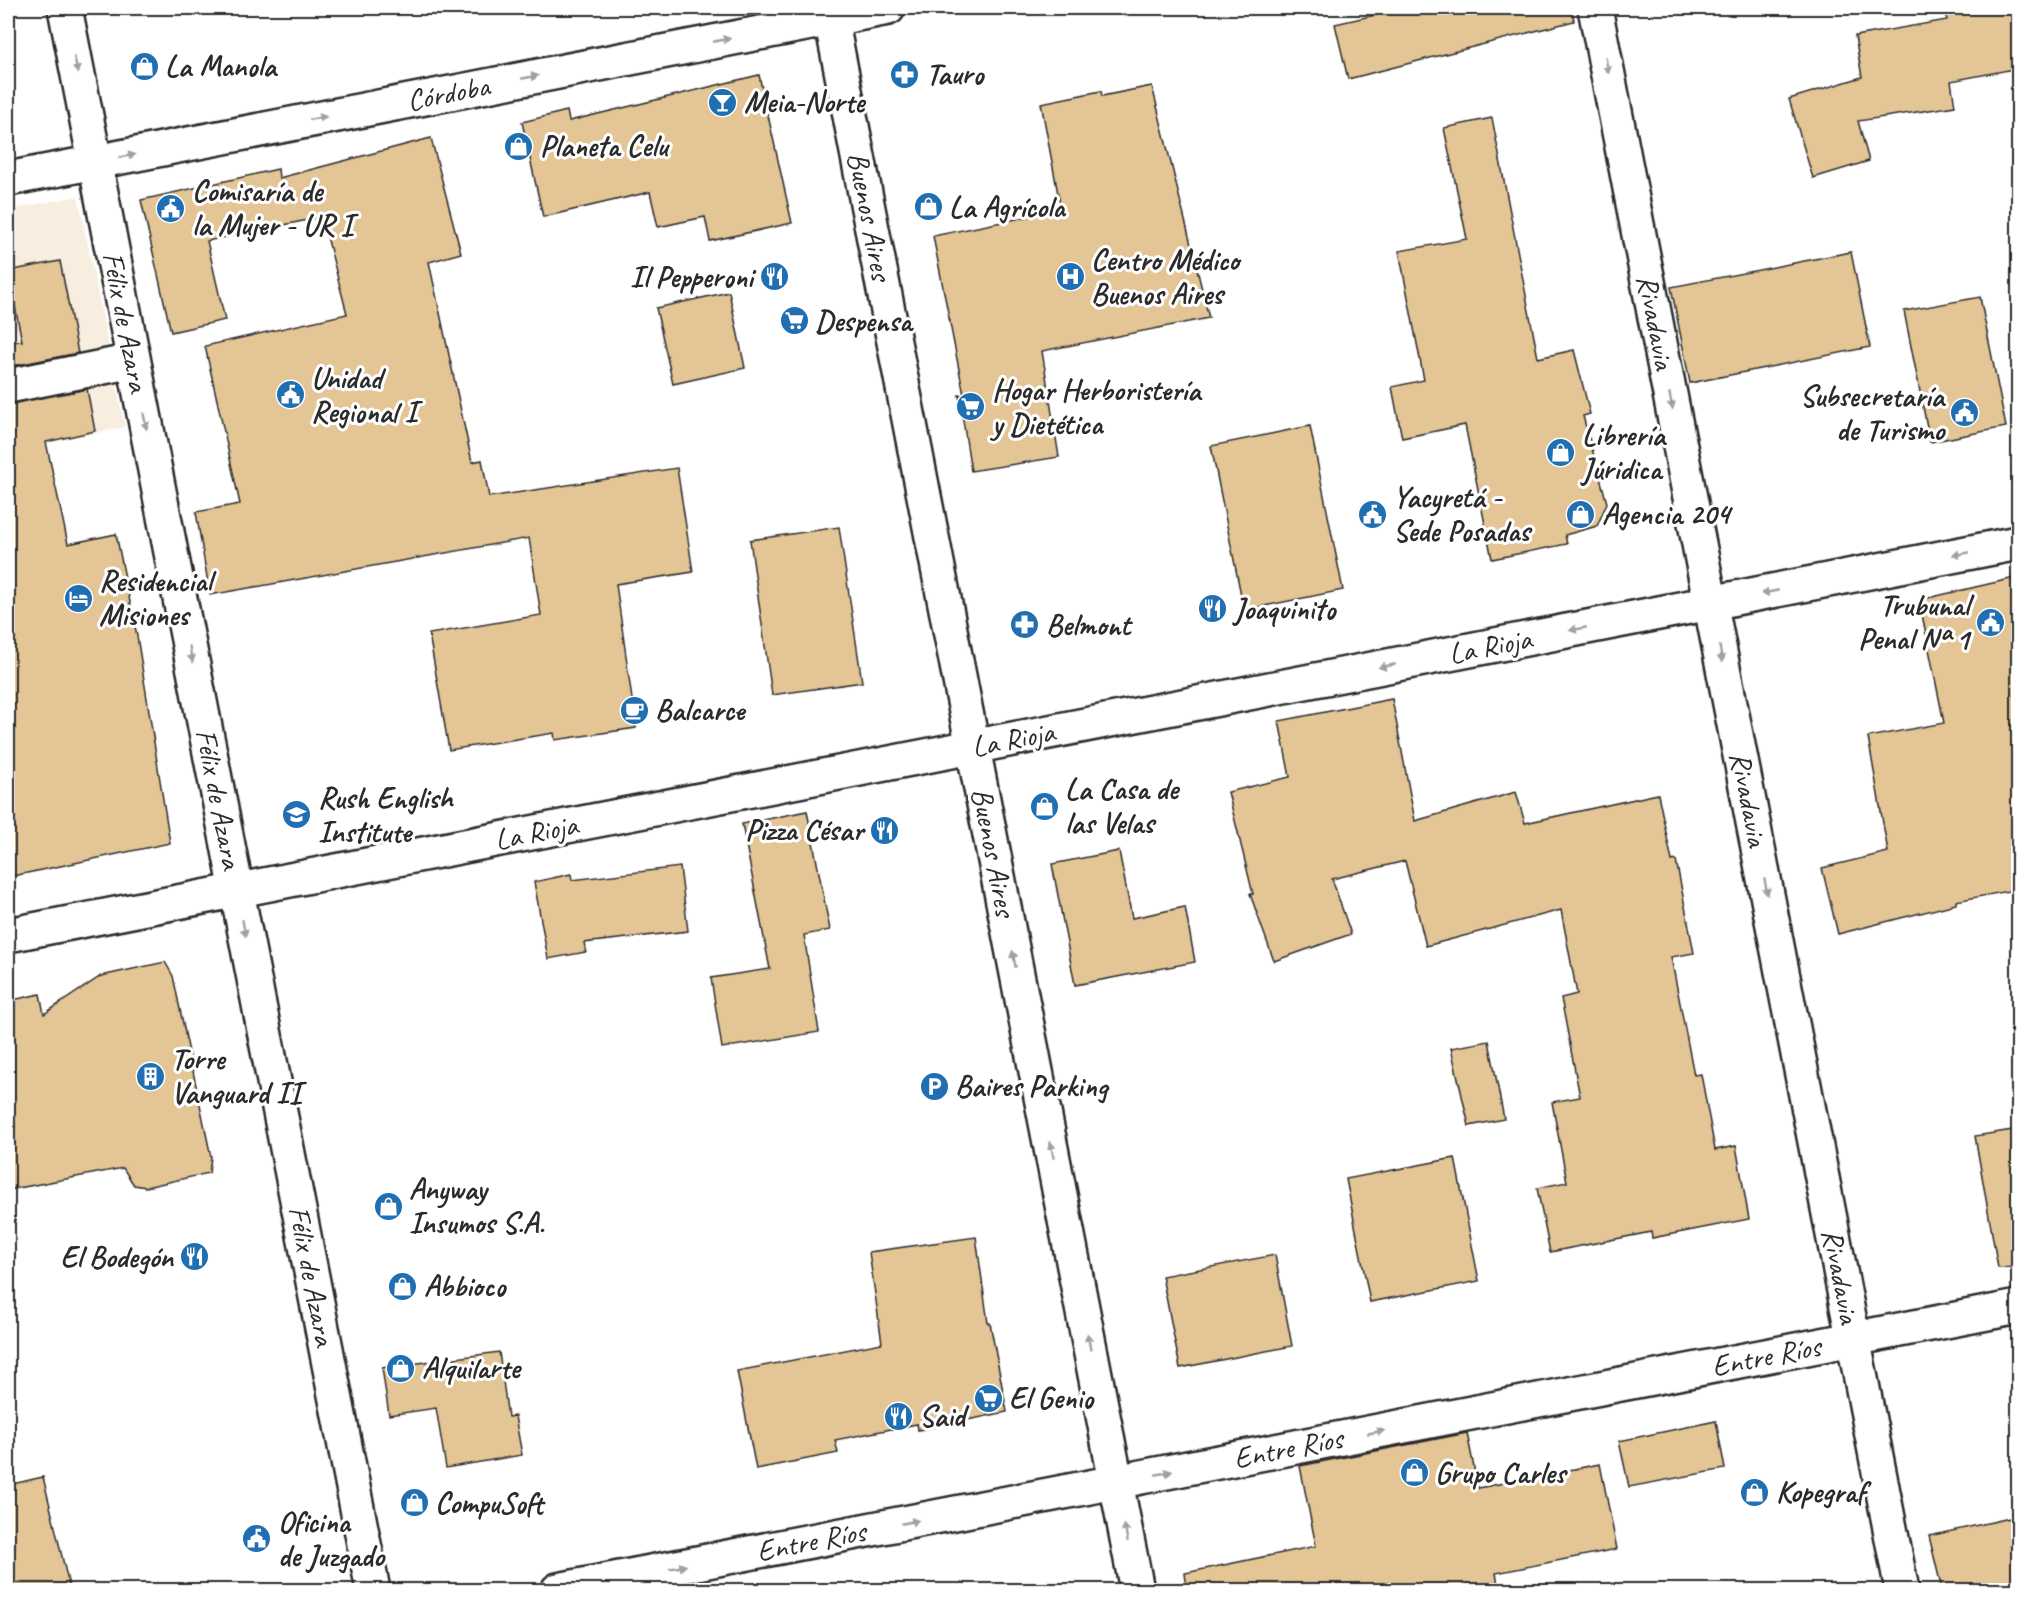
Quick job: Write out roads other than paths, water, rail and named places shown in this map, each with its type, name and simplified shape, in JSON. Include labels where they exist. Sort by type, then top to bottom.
[{"type":"street","name":"Félix de Azara","points":[[65,8],[373,1590]]},
{"type":"street","name":"Córdoba","points":[[8,179],[831,13],[888,8]]},
{"type":"street","name":"Rivadavia","points":[[1595,8],[1902,1590]]},
{"type":"street","name":"Buenos Aires","points":[[831,13],[1137,1590]]},
{"type":"street","points":[[9,377],[133,361]]},
{"type":"street","name":"La Rioja","points":[[8,935],[2019,543]]},
{"type":"street","name":"Entre Ríos","points":[[558,1590],[2019,1307]]},
{"type":"place","name":"La Manola","points":[[144,66]]},
{"type":"place","name":"Tauro","points":[[905,74]]},
{"type":"place","name":"Meia-Norte","points":[[723,102]]},
{"type":"place","name":"Planeta Celu","points":[[519,146]]},
{"type":"place","name":"La Agrícola","points":[[928,207]]},
{"type":"place","name":"Comisaría de la Mujer - UR I","points":[[171,208]]},
{"type":"place","name":"Il Pepperoni","points":[[774,277]]},
{"type":"place","name":"Centro Médico Buenos Aires","points":[[1070,277]]},
{"type":"place","name":"Despensa","points":[[794,321]]},
{"type":"place","name":"Unidad Regional I","points":[[290,395]]},
{"type":"place","name":"Hogar Herboristería y Dietética","points":[[971,407]]},
{"type":"place","name":"Subsecretaría de Turismo","points":[[1965,413]]},
{"type":"place","name":"Librería Júridica","points":[[1561,452]]},
{"type":"place","name":"Yacyretá - Sede Posadas","points":[[1372,514]]},
{"type":"place","name":"Agencia 204","points":[[1581,514]]},
{"type":"place","name":"Residencial Misiones","points":[[78,598]]},
{"type":"place","name":"Joaquinito","points":[[1213,609]]},
{"type":"place","name":"Trubunal Penal Nª 1","points":[[1990,622]]},
{"type":"place","name":"Belmont","points":[[1025,625]]},
{"type":"place","name":"Balcarce","points":[[634,710]]},
{"type":"place","name":"La Casa de las Velas","points":[[1044,806]]},
{"type":"place","name":"Rush English Institute","points":[[297,815]]},
{"type":"place","name":"Pizza César","points":[[884,830]]},
{"type":"place","name":"Torre Vanguard II","points":[[150,1076]]},
{"type":"place","name":"Baires Parking","points":[[934,1086]]},
{"type":"place","name":"Anyway Insumos S.A.","points":[[388,1206]]},
{"type":"place","name":"El Bodegón","points":[[194,1257]]},
{"type":"place","name":"Abbioco","points":[[403,1286]]},
{"type":"place","name":"Alquilarte","points":[[401,1368]]},
{"type":"place","name":"El Genio","points":[[988,1398]]},
{"type":"place","name":"Said","points":[[898,1416]]},
{"type":"place","name":"Grupo Carles","points":[[1414,1473]]},
{"type":"place","name":"Kopegraf","points":[[1755,1492]]},
{"type":"place","name":"CompuSoft","points":[[414,1503]]},
{"type":"place","name":"Oficina de Juzgado","points":[[257,1539]]}]
